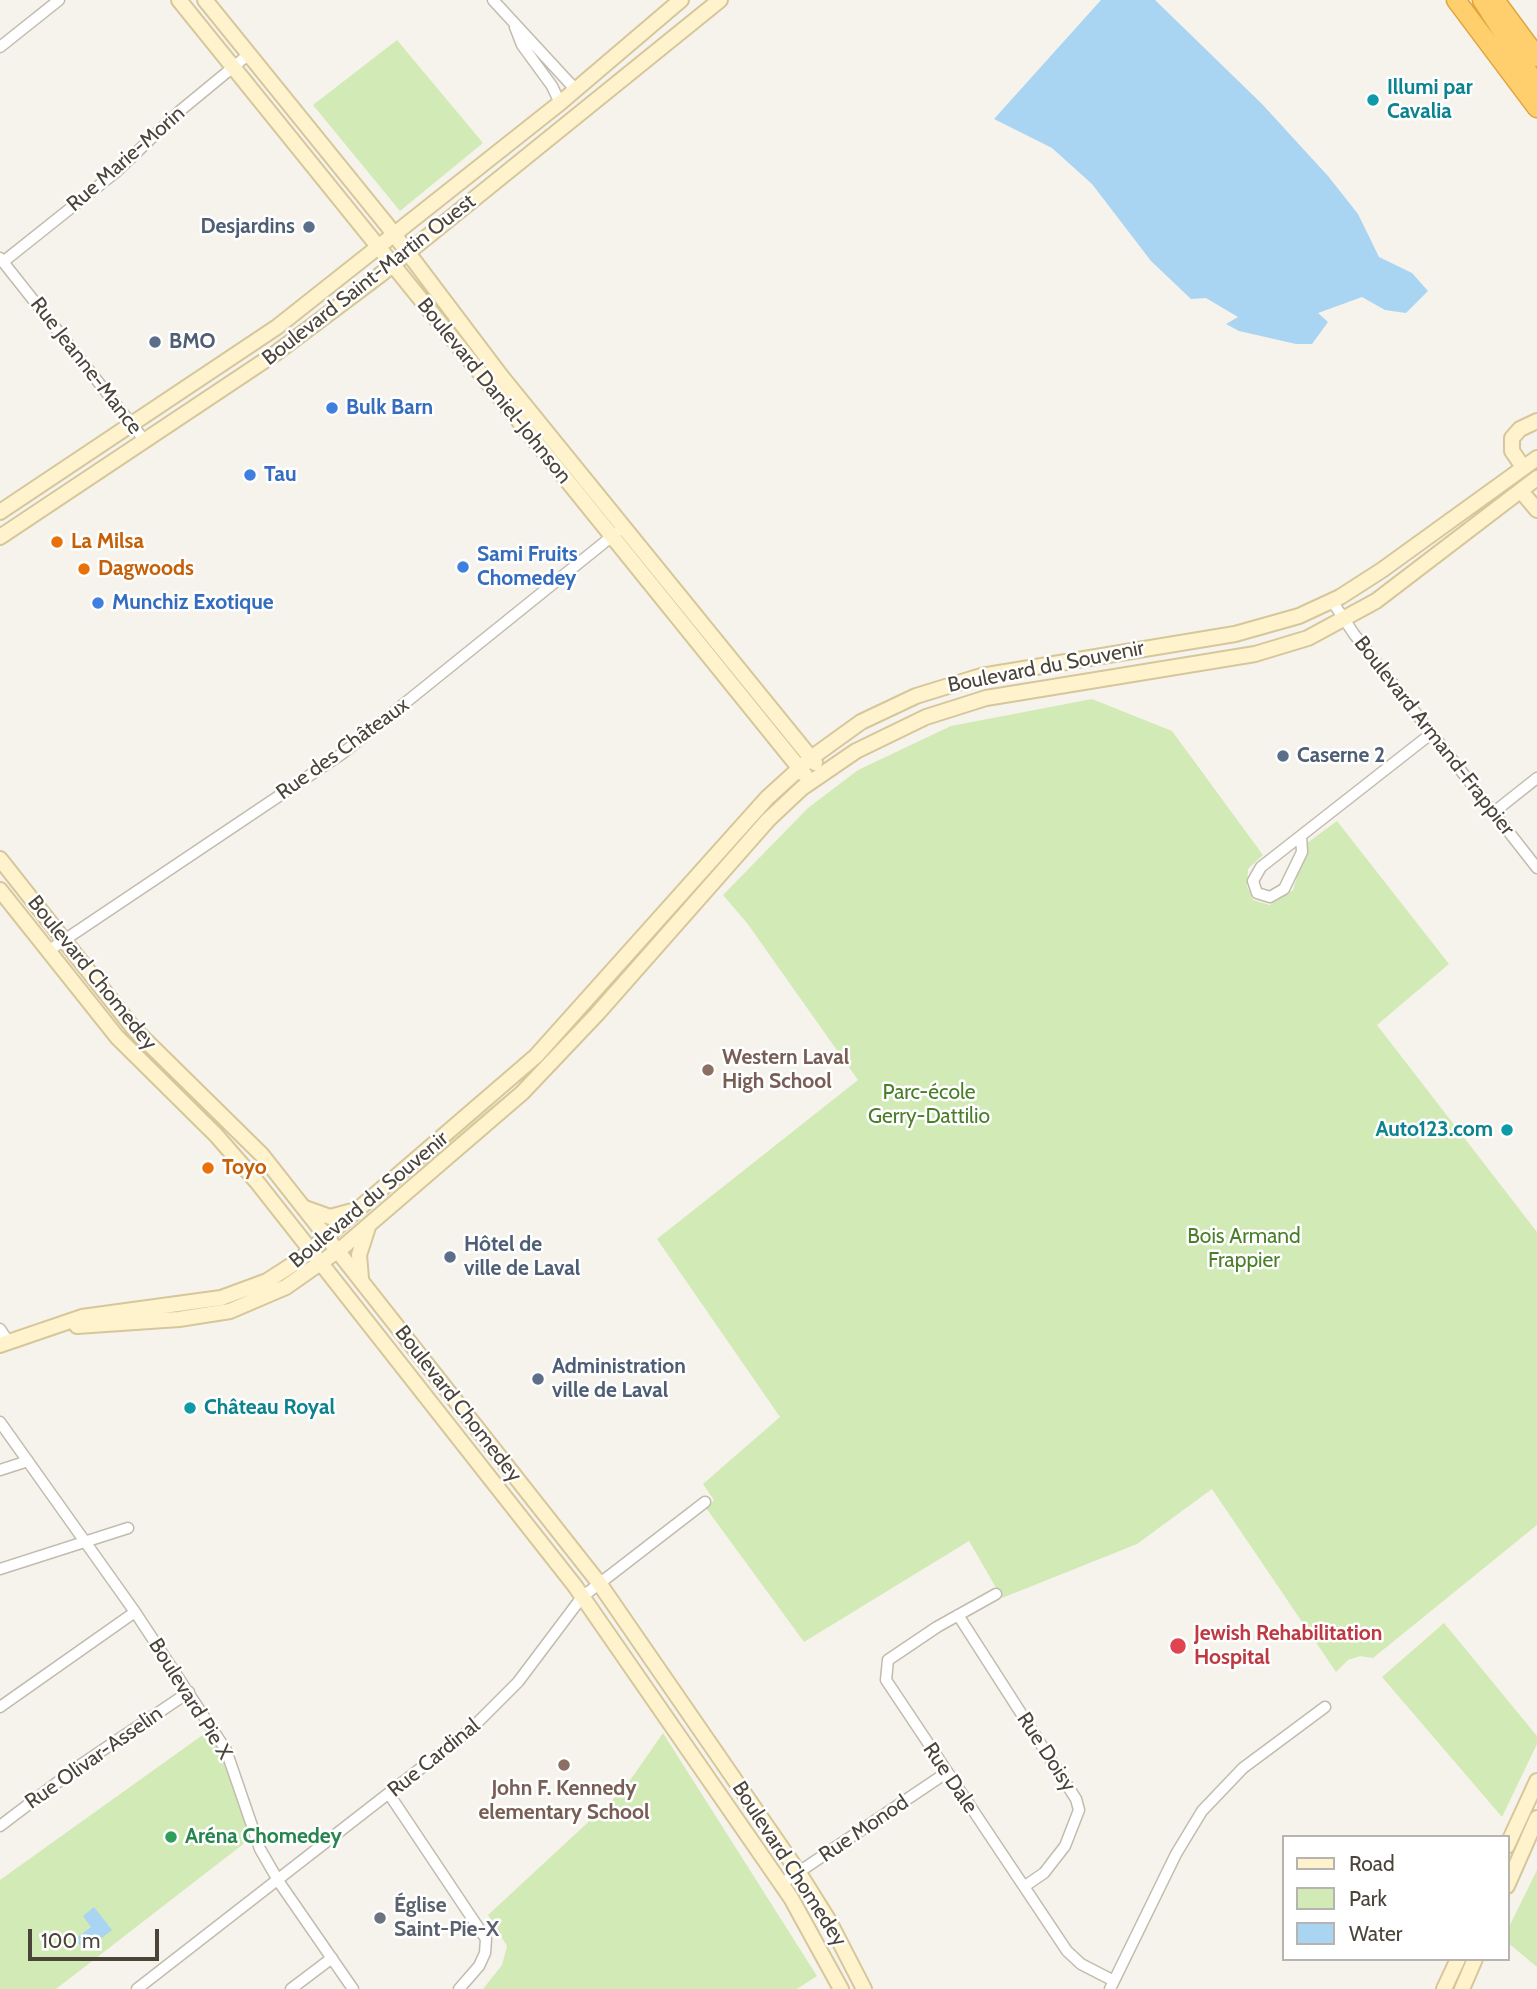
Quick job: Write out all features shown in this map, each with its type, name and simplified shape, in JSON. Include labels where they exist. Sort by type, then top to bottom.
[{"type":"highway","points":[[1456,0],[1537,108]]},
{"type":"highway","points":[[1482,0],[1537,86]]},
{"type":"highway","points":[[1495,0],[1537,57]]},
{"type":"street","points":[[0,47],[59,0]]},
{"type":"street","name":"Boulevard Daniel-Johnson","points":[[179,0],[810,782]]},
{"type":"street","name":"Boulevard Daniel-Johnson","points":[[205,0],[823,773]]},
{"type":"street","points":[[493,0],[515,27],[531,38],[576,90]]},
{"type":"street","name":"Boulevard Saint-Martin Ouest","points":[[0,512],[259,340],[395,236],[576,90],[681,0]]},
{"type":"street","name":"Boulevard Saint-Martin Ouest","points":[[0,537],[266,361],[393,264],[720,0]]},
{"type":"street","points":[[515,27],[522,45],[552,86],[560,103]]},
{"type":"street","name":"Rue Marie-Morin","points":[[2,260],[116,172],[181,110],[248,54]]},
{"type":"street","name":"Rue Jeanne-Mance","points":[[2,260],[145,441]]},
{"type":"street","points":[[1523,467],[1512,451],[1512,438],[1520,429],[1537,421]]},
{"type":"street","name":"Boulevard du Souvenir","points":[[45,1329],[90,1315],[186,1304],[229,1295],[275,1276],[313,1250],[538,1054],[741,825],[799,768],[861,722],[916,696],[953,683],[1027,667],[1248,631],[1280,623],[1332,601],[1397,560],[1537,458]]},
{"type":"street","name":"Boulevard du Souvenir","points":[[45,1329],[217,1314],[278,1291],[338,1251],[522,1093],[618,992],[758,830],[810,782],[902,727],[961,705],[1025,691],[1255,654],[1298,642],[1344,621],[1376,601],[1537,478]]},
{"type":"street","points":[[1521,491],[1537,510]]},
{"type":"street","name":"Rue des Châteaux","points":[[48,951],[344,753],[624,527]]},
{"type":"street","name":"Boulevard Armand-Frappier","points":[[1332,601],[1344,621],[1537,868]]},
{"type":"street","points":[[1301,836],[1302,852],[1284,889],[1270,897],[1258,893],[1253,881],[1257,871],[1301,836],[1432,733]]},
{"type":"street","points":[[1494,811],[1537,778]]},
{"type":"street","name":"Boulevard Chomedey","points":[[0,859],[134,1029],[248,1139],[599,1583],[799,1873],[834,1930],[864,1989]]},
{"type":"street","name":"Boulevard Chomedey","points":[[0,890],[125,1046],[234,1154],[313,1250],[582,1597],[781,1884],[841,1989]]},
{"type":"street","points":[[304,1208],[330,1217],[363,1208]]},
{"type":"street","points":[[362,1280],[359,1255],[369,1225]]},
{"type":"street","points":[[3,1338],[45,1329]]},
{"type":"street","name":"Boulevard Pie X","points":[[0,1422],[135,1612],[226,1750],[260,1849],[279,1882],[353,1989]]},
{"type":"street","points":[[0,1469],[28,1461]]},
{"type":"street","name":"Rue Cardinal","points":[[137,1989],[279,1882],[502,1701],[582,1597],[705,1502]]},
{"type":"street","points":[[0,1569],[128,1528]]},
{"type":"street","name":"Rue Dale","points":[[996,1594],[888,1660],[885,1671],[890,1688],[1071,1955],[1112,1985]]},
{"type":"street","points":[[0,1707],[135,1612]]},
{"type":"street","name":"Rue Doisy","points":[[958,1615],[1076,1799],[1076,1821],[1065,1846],[1044,1873],[1025,1886]]},
{"type":"street","name":"Rue Olivar-Asselin","points":[[0,1826],[79,1766],[188,1692]]},
{"type":"street","points":[[1112,1985],[1176,1854],[1202,1811],[1252,1760],[1325,1707]]},
{"type":"street","name":"Rue Monod","points":[[781,1884],[946,1773]]},
{"type":"street","points":[[1509,1842],[1537,1781]]},
{"type":"street","points":[[389,1794],[486,1939],[485,1953],[479,1966],[459,1989]]},
{"type":"street","points":[[1509,1881],[1537,1818]]},
{"type":"street","points":[[291,1989],[332,1958]]},
{"type":"street","points":[[1444,1989],[1457,1961]]},
{"type":"street","points":[[1462,1989],[1474,1961]]},
{"type":"green space","points":[[397,40],[483,143],[400,211],[313,105]]},
{"type":"green space","name":"Bois Armand Frappier","points":[[1092,699],[1172,731],[1263,855],[1248,869],[1247,886],[1253,900],[1270,905],[1293,890],[1307,843],[1337,821],[1449,964],[1377,1025],[1537,1232],[1537,1525],[1373,1658],[1360,1656],[1348,1660],[1336,1672],[1212,1489],[1137,1544],[1002,1598],[969,1541],[804,1642],[706,1508],[714,1500],[703,1484],[780,1417],[657,1239],[858,1080],[747,923],[723,895],[808,808],[858,770],[951,726]]},
{"type":"green space","points":[[517,1086],[518,1088],[402,1187],[448,1141]]},
{"type":"green space","points":[[1444,1623],[1537,1736],[1537,1744],[1502,1817],[1382,1677]]},
{"type":"green space","points":[[211,1729],[255,1835],[56,1989],[0,1989],[0,1880]]},
{"type":"green space","points":[[663,1733],[817,1976],[797,1989],[483,1989],[502,1965],[507,1946],[488,1915],[624,1789]]},
{"type":"green space","points":[[1537,1870],[1537,1967],[1509,1944],[1509,1927]]},
{"type":"water","points":[[1101,0],[1155,0],[1262,104],[1328,176],[1358,214],[1379,257],[1412,273],[1428,291],[1406,313],[1385,310],[1362,297],[1318,313],[1328,322],[1312,344],[1296,344],[1239,331],[1226,324],[1238,317],[1206,298],[1191,299],[1151,261],[1092,184],[1052,148],[994,119]]},
{"type":"water","points":[[94,1907],[112,1930],[85,1951],[75,1939],[91,1927],[83,1916]]},
{"type":"place","name":"Illumi par Cavalia","points":[[1373,100]]},
{"type":"place","name":"Desjardins","points":[[309,227]]},
{"type":"place","name":"BMO","points":[[155,342]]},
{"type":"place","name":"Bulk Barn","points":[[332,408]]},
{"type":"place","name":"Tau","points":[[250,475]]},
{"type":"place","name":"La Milsa","points":[[57,542]]},
{"type":"place","name":"Sami Fruits Chomedey","points":[[463,567]]},
{"type":"place","name":"Dagwoods","points":[[84,569]]},
{"type":"place","name":"Munchiz Exotique","points":[[98,603]]},
{"type":"place","name":"Caserne 2","points":[[1283,756]]},
{"type":"place","name":"Western Laval High School","points":[[708,1070]]},
{"type":"place","name":"Auto123.com","points":[[1507,1130]]},
{"type":"place","name":"Toyo","points":[[208,1168]]},
{"type":"place","name":"Hôtel de ville de Laval","points":[[450,1257]]},
{"type":"place","name":"Administration ville de Laval","points":[[538,1379]]},
{"type":"place","name":"Château Royal","points":[[190,1408]]},
{"type":"place","name":"Jewish Rehabilitation Hospital","points":[[1178,1646]]},
{"type":"place","name":"John F. Kennedy elementary School","points":[[564,1765]]},
{"type":"place","name":"Aréna Chomedey","points":[[171,1837]]},
{"type":"place","name":"Église Saint-Pie-X","points":[[380,1918]]},
{"type":"park label","name":"Parc-école Gerry-Dattilio","points":[[929,1105]]}]
